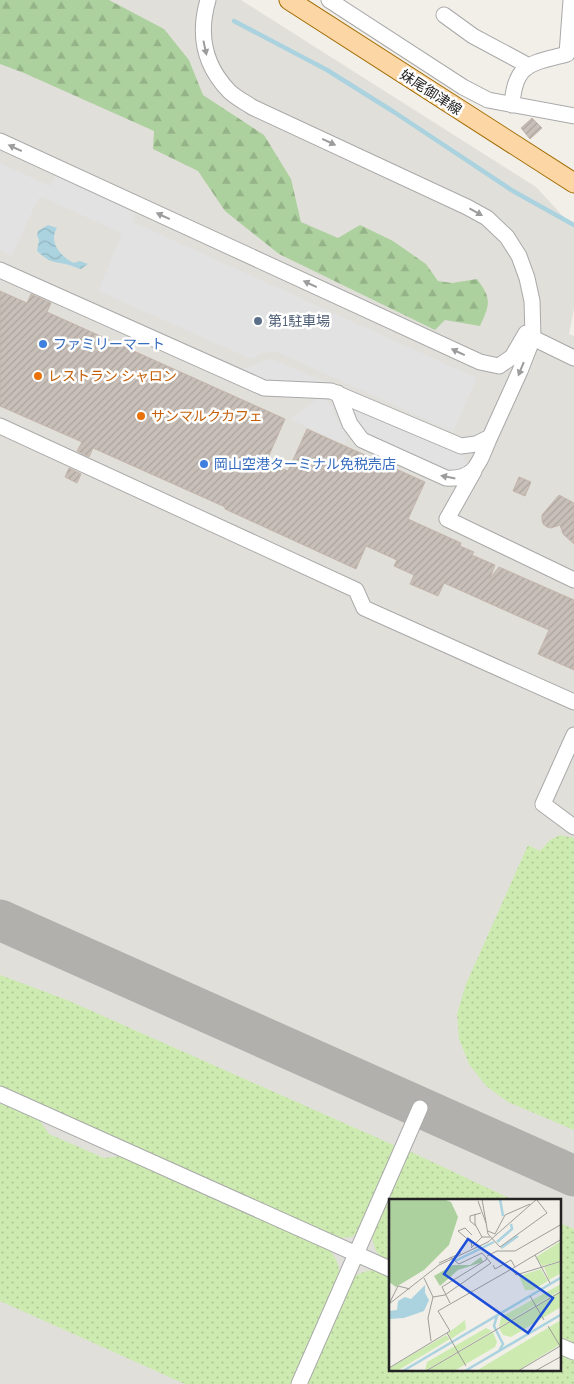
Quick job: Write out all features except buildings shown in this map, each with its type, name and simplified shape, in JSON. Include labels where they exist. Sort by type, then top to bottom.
[{"type":"main road","name":"妹尾御津線","points":[[289,0],[574,183]]},
{"type":"street","points":[[208,0],[203,17],[202,35],[207,57],[218,78],[231,93],[252,107],[487,218],[507,237],[519,256],[532,300],[533,338],[474,472],[447,519],[574,580]]},
{"type":"street","points":[[329,0],[463,88],[488,100],[574,116]]},
{"type":"street","points":[[512,105],[513,92],[520,72],[529,66],[570,59],[571,0]]},
{"type":"street","points":[[444,15],[473,36],[529,66]]},
{"type":"street","points":[[0,141],[480,362],[499,366],[512,357],[532,321]]},
{"type":"street","points":[[0,270],[264,388],[323,390],[338,393],[461,446],[476,444],[490,437]]},
{"type":"street","points":[[533,338],[574,358]]},
{"type":"street","points":[[338,393],[350,424],[362,440],[446,478],[459,479],[474,472]]},
{"type":"street","points":[[0,426],[356,590],[364,608],[574,702]]},
{"type":"street","points":[[574,735],[543,804],[574,827]]},
{"type":"street","points":[[0,1094],[389,1269]]},
{"type":"street","points":[[299,1384],[420,1108]]},
{"type":"street","points":[[562,1347],[574,1352]]},
{"type":"shaded area","points":[[0,0],[241,0],[536,187],[574,228],[574,308],[569,334],[574,336],[574,1384],[0,1384]]},
{"type":"shaded area","name":"第1駐車場","points":[[0,163],[50,186],[55,176],[136,214],[133,222],[477,378],[453,432],[275,351],[262,353],[251,359],[98,291],[121,233],[42,197],[38,199],[12,256],[0,250]]},
{"type":"shaded area","points":[[269,359],[330,384],[265,382],[238,371]]},
{"type":"shaded area","points":[[320,398],[327,401],[333,407],[334,414],[348,437],[345,445],[290,419]]},
{"type":"shaded area","points":[[347,401],[459,452],[470,467],[453,474],[369,435],[359,426]]},
{"type":"green space","points":[[0,0],[109,0],[164,29],[189,60],[203,95],[264,135],[291,179],[301,222],[338,238],[360,225],[393,241],[426,264],[438,281],[452,283],[477,279],[485,292],[488,302],[480,326],[445,320],[435,330],[279,254],[225,211],[198,171],[153,149],[154,131],[0,64]]},
{"type":"green space","points":[[560,835],[574,838],[574,1130],[508,1102],[486,1086],[469,1064],[459,1039],[457,1014],[466,984],[528,845],[540,851],[550,840]]},
{"type":"green space","points":[[0,975],[67,1000],[398,1147],[363,1228],[352,1237],[337,1238],[0,1087]]},
{"type":"green space","points":[[0,1101],[38,1118],[49,1134],[104,1158],[123,1156],[329,1249],[338,1263],[338,1280],[292,1384],[185,1384],[0,1301]]},
{"type":"green space","points":[[407,1150],[511,1199],[389,1199],[389,1261],[377,1252],[372,1236]]},
{"type":"green space","points":[[562,1224],[574,1229],[574,1345],[562,1339]]},
{"type":"green space","points":[[376,1270],[389,1276],[389,1372],[562,1372],[562,1354],[574,1359],[574,1384],[304,1384],[348,1283],[354,1277],[367,1271]]},
{"type":"water","points":[[48,225],[57,228],[54,239],[55,244],[65,257],[74,263],[80,261],[88,264],[79,269],[50,260],[37,251],[38,231]]},
{"type":"waterway","points":[[234,21],[327,70],[513,191],[574,225]]},
{"type":"taxiway","points":[[0,920],[574,1176]]},
{"type":"place","name":"第1駐車場","points":[[258,321]]},
{"type":"place","name":"ファミリーマート","points":[[43,344]]},
{"type":"place","name":"レストラン シャロン","points":[[38,376]]},
{"type":"place","name":"サンマルクカフェ","points":[[141,416]]},
{"type":"place","name":"岡山空港ターミナル免税売店","points":[[204,464]]}]
